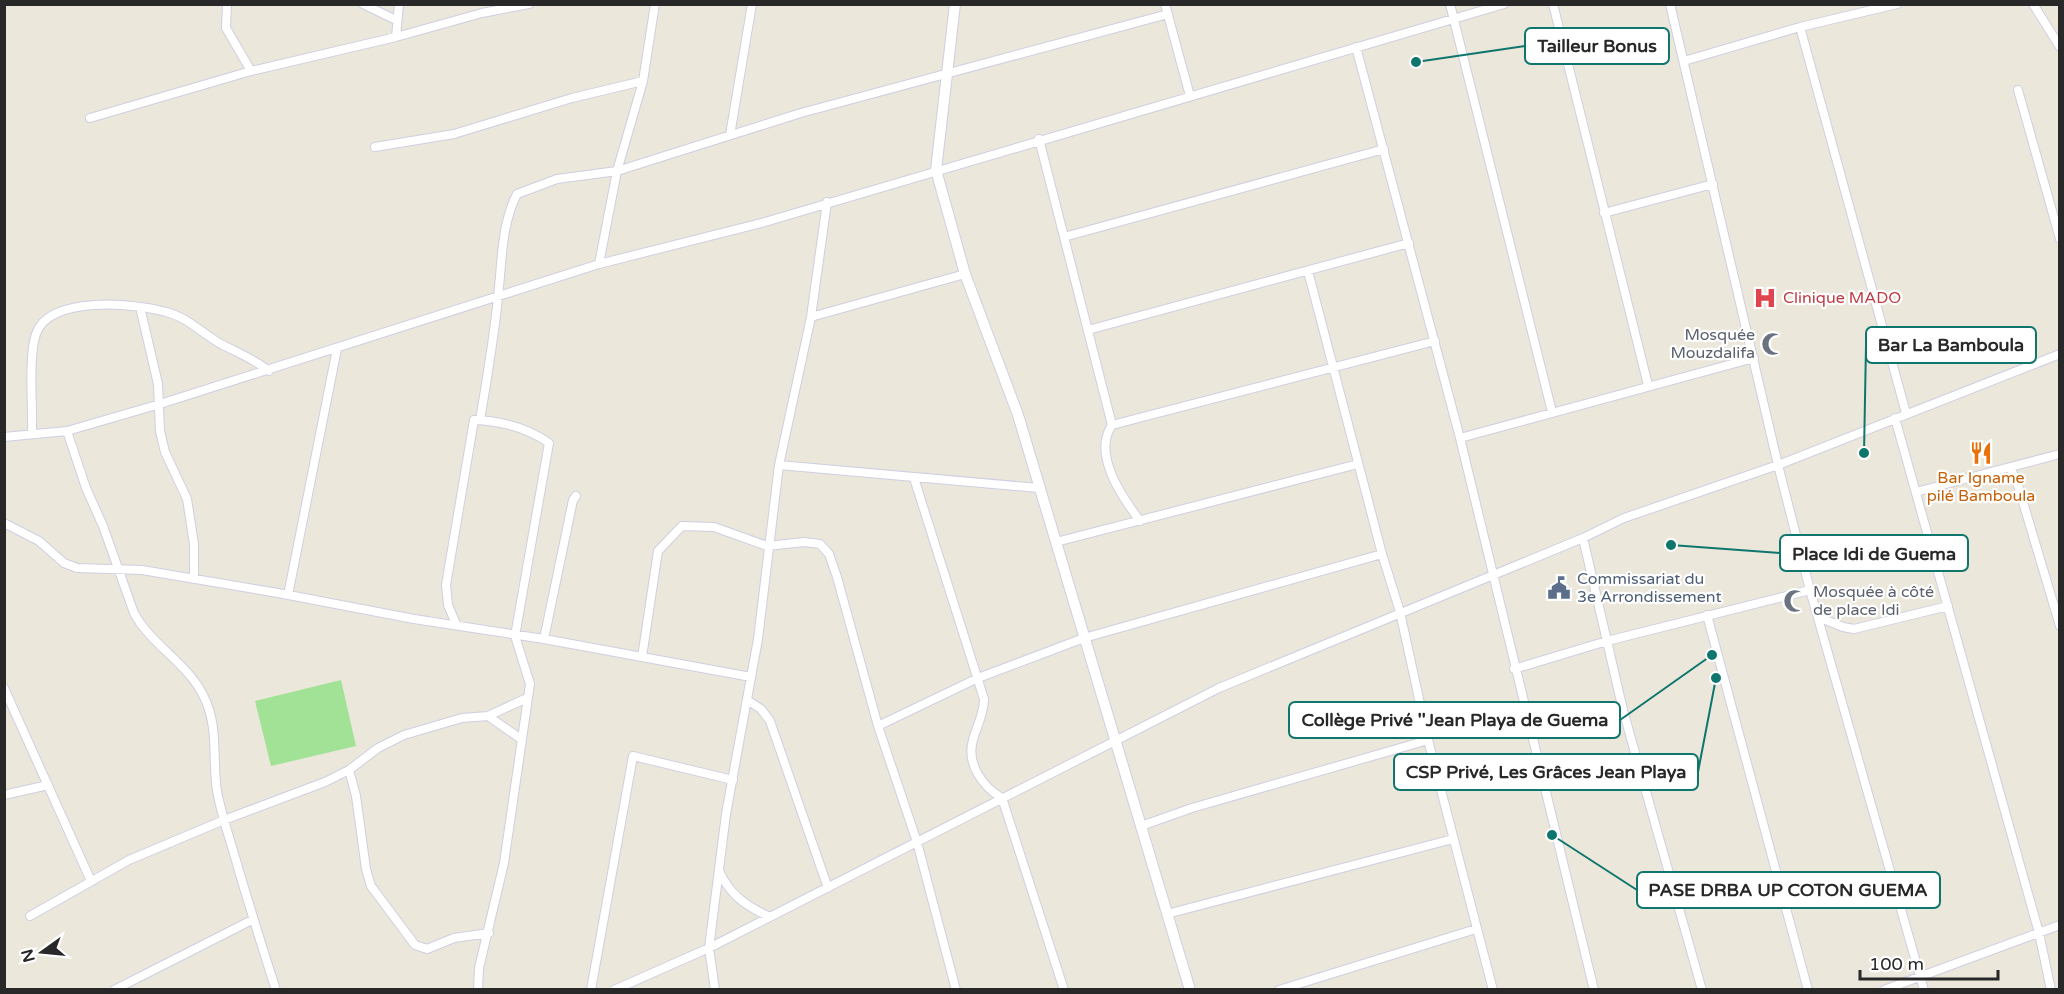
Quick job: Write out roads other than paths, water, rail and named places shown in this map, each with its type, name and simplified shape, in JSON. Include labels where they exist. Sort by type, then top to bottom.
[{"type":"street","points":[[227,4],[226,28],[251,71]]},
{"type":"street","points":[[363,4],[396,20]]},
{"type":"street","points":[[396,37],[399,4]]},
{"type":"street","points":[[90,118],[251,71],[396,37],[483,8],[529,4]]},
{"type":"street","points":[[599,264],[617,171],[643,81],[655,4]]},
{"type":"street","points":[[730,135],[753,4]]},
{"type":"street","points":[[955,4],[936,170],[965,274],[1018,415],[1190,990]]},
{"type":"street","points":[[1450,4],[1552,412]]},
{"type":"street","points":[[4,437],[67,430],[160,404],[337,350],[498,295],[599,264],[765,222],[1039,139],[1504,4]]},
{"type":"street","points":[[1553,4],[1648,385]]},
{"type":"street","points":[[1670,4],[1778,465],[1810,590],[1924,990]]},
{"type":"street","points":[[1684,61],[1800,27],[1897,4]]},
{"type":"street","points":[[2033,4],[2060,47]]},
{"type":"street","points":[[480,420],[509,215],[517,194],[557,179],[617,171],[730,135],[1166,9],[1190,96]]},
{"type":"street","points":[[1800,27],[1906,413]]},
{"type":"street","points":[[1356,48],[1460,438],[1514,669],[1594,990]]},
{"type":"street","points":[[375,147],[454,134],[572,98],[643,81]]},
{"type":"street","points":[[2018,90],[2060,239]]},
{"type":"street","points":[[1039,139],[1112,424],[1104,441],[1107,457],[1122,495],[1140,521]]},
{"type":"street","points":[[1064,237],[1384,149]]},
{"type":"street","points":[[1604,213],[1713,184]]},
{"type":"street","points":[[715,990],[710,948],[719,871],[751,677],[779,465],[811,317],[827,202]]},
{"type":"street","points":[[1088,330],[1409,243]]},
{"type":"street","points":[[1308,271],[1382,554],[1400,612],[1428,740],[1493,990]]},
{"type":"street","points":[[811,317],[965,274]]},
{"type":"street","points":[[32,434],[33,352],[36,333],[43,321],[76,307],[122,304],[167,312],[182,318],[221,344],[256,360],[269,370]]},
{"type":"street","points":[[140,307],[155,367],[160,404],[160,431],[165,452],[182,484],[189,508],[194,544],[194,579]]},
{"type":"street","points":[[1112,424],[1434,341]]},
{"type":"street","points":[[288,595],[337,350]]},
{"type":"street","points":[[614,990],[710,948],[1219,688],[1583,538],[1624,518],[1778,465],[2060,354]]},
{"type":"street","points":[[1460,438],[1754,358]]},
{"type":"street","points":[[1895,418],[2039,933],[2052,990]]},
{"type":"street","points":[[456,624],[448,605],[446,585],[474,420],[507,423],[536,434],[549,443],[515,636],[530,684],[504,863],[479,968],[478,990]]},
{"type":"street","points":[[67,430],[86,488],[139,623],[185,668],[204,695],[213,719],[217,790],[252,920],[276,990]]},
{"type":"street","points":[[1916,492],[2060,454]]},
{"type":"street","points":[[1056,542],[1358,464]]},
{"type":"street","points":[[779,465],[1040,488]]},
{"type":"street","points":[[2010,467],[2017,482],[2060,626]]},
{"type":"street","points":[[914,478],[978,678],[984,710],[971,744],[977,774],[984,787],[1002,798],[1064,990]]},
{"type":"street","points":[[544,639],[573,500],[576,496]]},
{"type":"street","points":[[4,523],[39,541],[64,563],[77,568],[119,568],[194,579],[751,677]]},
{"type":"street","points":[[642,657],[658,551],[667,538],[682,526],[714,527],[767,546],[804,542],[820,544],[829,554],[878,726],[916,842],[956,990]]},
{"type":"street","points":[[1583,538],[1623,710],[1702,990]]},
{"type":"street","points":[[878,726],[978,678],[1084,638],[1382,554]]},
{"type":"street","points":[[1514,669],[1607,641],[1810,590]]},
{"type":"street","points":[[1818,617],[1854,629],[1948,606]]},
{"type":"street","points":[[1707,615],[1808,990]]},
{"type":"street","points":[[4,688],[91,881]]},
{"type":"street","points":[[30,916],[129,860],[349,770],[378,748],[404,735],[462,718],[488,716],[527,698]]},
{"type":"street","points":[[747,700],[761,709],[770,722],[828,888]]},
{"type":"street","points":[[488,716],[521,740]]},
{"type":"street","points":[[1141,826],[1192,808],[1428,740]]},
{"type":"street","points":[[591,990],[633,756],[733,780]]},
{"type":"street","points":[[349,770],[356,795],[366,869],[371,886],[415,945],[427,949],[454,938],[489,933]]},
{"type":"street","points":[[4,795],[48,785]]},
{"type":"street","points":[[1167,914],[1453,839]]},
{"type":"street","points":[[719,871],[736,897],[749,908],[770,917]]},
{"type":"street","points":[[114,990],[252,920]]},
{"type":"street","points":[[1884,990],[2060,925]]},
{"type":"street","points":[[1279,990],[1476,929]]},
{"type":"place","name":"Tailleur Bonus","points":[[1416,62]]},
{"type":"place","name":"Clinique MADO","points":[[1765,298]]},
{"type":"place","name":"Mosquée Mouzdalifa","points":[[1773,344]]},
{"type":"place","name":"Bar La Bamboula","points":[[1864,453]]},
{"type":"place","name":"Bar Igname pilé Bamboula","points":[[1981,453]]},
{"type":"place","name":"Place Idi de Guema","points":[[1671,545]]},
{"type":"place","name":"Commissariat du 3e Arrondissement","points":[[1559,588]]},
{"type":"place","name":"Mosquée à côté de place Idi","points":[[1795,601]]},
{"type":"place","name":"Collège Privé ''Jean Playa de Guema","points":[[1712,655]]},
{"type":"place","name":"CSP Privé, Les Grâces Jean Playa","points":[[1716,678]]},
{"type":"place","name":"PASE DRBA UP COTON GUEMA","points":[[1552,835]]}]
